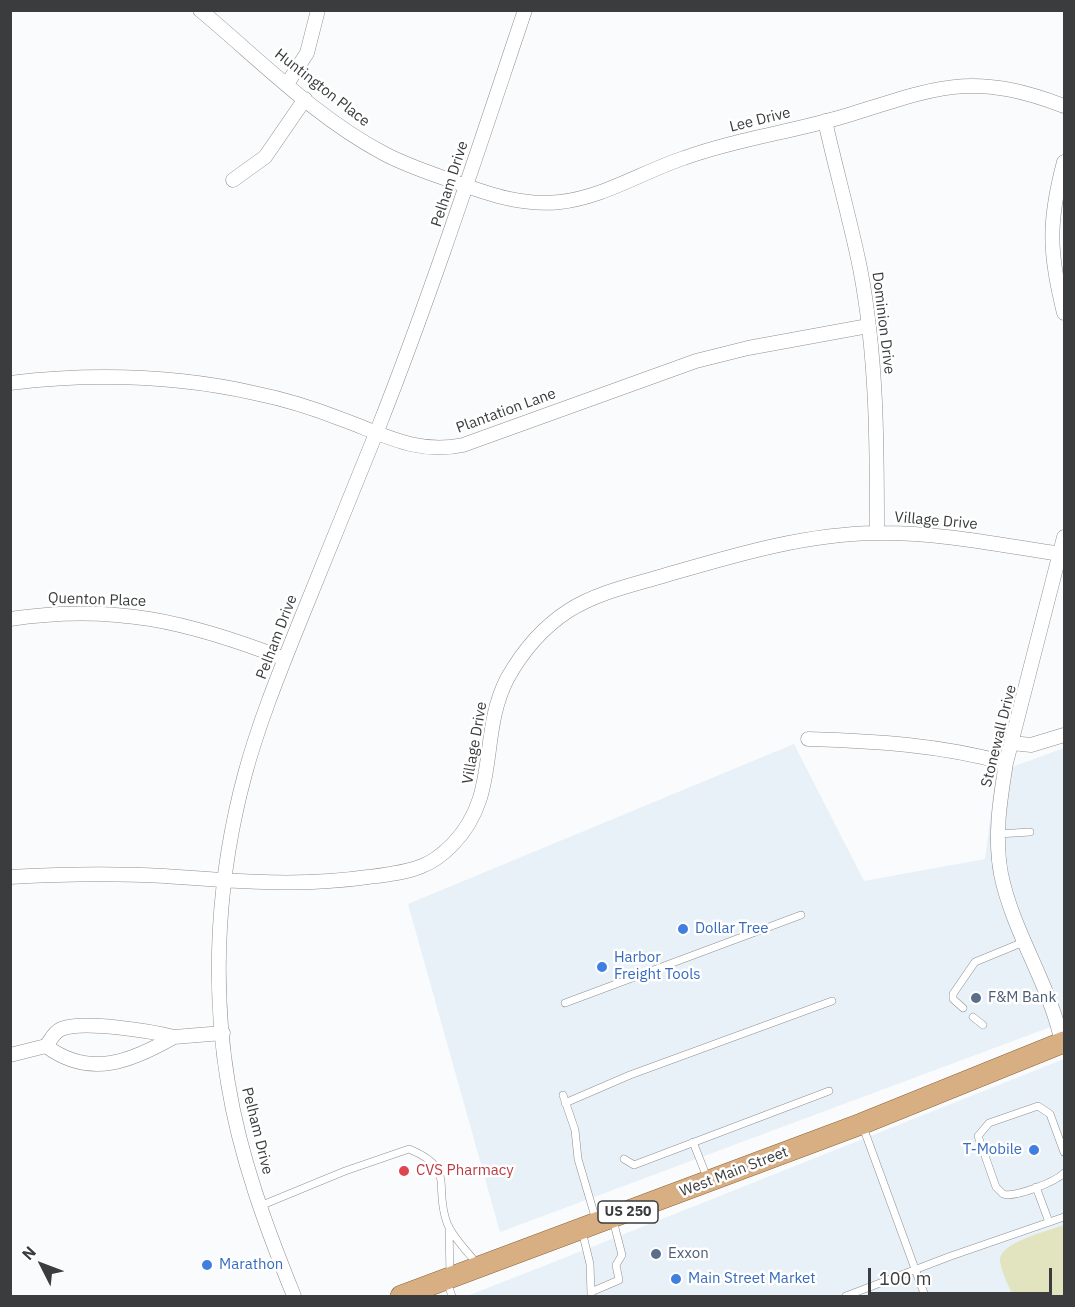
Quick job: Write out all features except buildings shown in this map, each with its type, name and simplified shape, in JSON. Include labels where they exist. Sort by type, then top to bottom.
[{"type":"main road","name":"West Main Street","points":[[400,1296],[443,1287],[479,1267],[709,1182],[1063,1045]]},
{"type":"street","name":"Huntington Place","points":[[201,10],[341,127],[385,154],[467,186]]},
{"type":"street","points":[[287,84],[307,53],[318,10]]},
{"type":"street","name":"Pelham Drive","points":[[294,1296],[260,1206],[236,1124],[225,1065],[219,958],[224,882],[246,772],[285,659],[418,328],[525,10]]},
{"type":"street","name":"Lee Drive","points":[[467,186],[523,202],[546,203],[581,199],[700,153],[825,121],[927,91],[966,84],[1013,89],[1065,106]]},
{"type":"street","points":[[232,180],[264,157],[305,99]]},
{"type":"street","name":"Dominion Drive","points":[[825,121],[860,269],[868,326],[875,393],[877,533]]},
{"type":"street","points":[[1065,162],[1056,192],[1051,241],[1053,267],[1065,313]]},
{"type":"street","name":"Plantation Lane","points":[[10,383],[109,375],[202,382],[308,407],[421,448],[456,446],[696,361],[748,348],[868,326]]},
{"type":"street","name":"Village Drive","points":[[10,877],[100,874],[289,884],[351,880],[423,866],[448,849],[470,824],[484,790],[493,719],[507,680],[535,638],[567,611],[604,593],[754,550],[827,537],[877,533],[971,540],[1061,554]]},
{"type":"street","name":"Stonewall Drive","points":[[1063,1045],[1051,1001],[1010,905],[1002,874],[998,834],[1006,763],[1065,537]]},
{"type":"street","name":"Quenton Place","points":[[10,619],[73,613],[153,618],[208,631],[285,659]]},
{"type":"street","points":[[1012,743],[1031,745],[1065,735]]},
{"type":"street","points":[[808,739],[914,744],[969,753],[1006,763]]},
{"type":"street","points":[[46,1047],[54,1034],[66,1028],[131,1028],[174,1037],[223,1033]]},
{"type":"street","points":[[10,1055],[46,1047],[64,1058],[117,1064],[136,1058],[174,1037]]},
{"type":"lane","points":[[998,834],[1030,832]]},
{"type":"lane","points":[[565,1003],[801,915]]},
{"type":"lane","points":[[963,1008],[953,999],[955,987],[975,962],[988,954],[1000,952],[1026,941]]},
{"type":"lane","points":[[597,1223],[590,1264],[591,1294],[619,1281],[616,1265],[622,1255],[597,1223],[578,1159],[575,1130],[564,1099],[832,1001]]},
{"type":"lane","points":[[973,1017],[982,1025]]},
{"type":"lane","points":[[624,1159],[634,1165],[829,1091]]},
{"type":"lane","points":[[1065,1152],[1050,1114],[1043,1108],[1032,1107],[983,1126],[978,1136],[999,1192],[1012,1195],[1036,1187],[1065,1173]]},
{"type":"lane","points":[[861,1124],[925,1296]]},
{"type":"lane","points":[[693,1142],[709,1182]]},
{"type":"lane","points":[[260,1206],[317,1182],[409,1149],[429,1158],[438,1168],[448,1227],[443,1287]]},
{"type":"lane","points":[[1036,1187],[1049,1222]]},
{"type":"lane","points":[[846,1296],[951,1256],[1065,1217]]},
{"type":"lane","points":[[448,1227],[479,1267]]},
{"type":"shaded area","points":[[794,744],[864,881],[985,859],[996,773],[1064,748],[1064,1022],[500,1232],[408,904]]},
{"type":"shaded area","points":[[1064,1059],[1064,1296],[467,1296],[554,1262]]},
{"type":"green space","points":[[1064,1225],[1064,1296],[1013,1296],[1002,1269],[1000,1260],[1002,1254],[1026,1238]]},
{"type":"place","name":"Dollar Tree","points":[[683,929]]},
{"type":"place","name":"Harbor Freight Tools","points":[[602,967]]},
{"type":"place","name":"F&M Bank","points":[[976,998]]},
{"type":"place","name":"T-Mobile","points":[[1034,1150]]},
{"type":"place","name":"CVS Pharmacy","points":[[404,1171]]},
{"type":"place","name":"Exxon","points":[[656,1254]]},
{"type":"place","name":"Marathon","points":[[207,1265]]},
{"type":"place","name":"Main Street Market","points":[[676,1279]]}]
